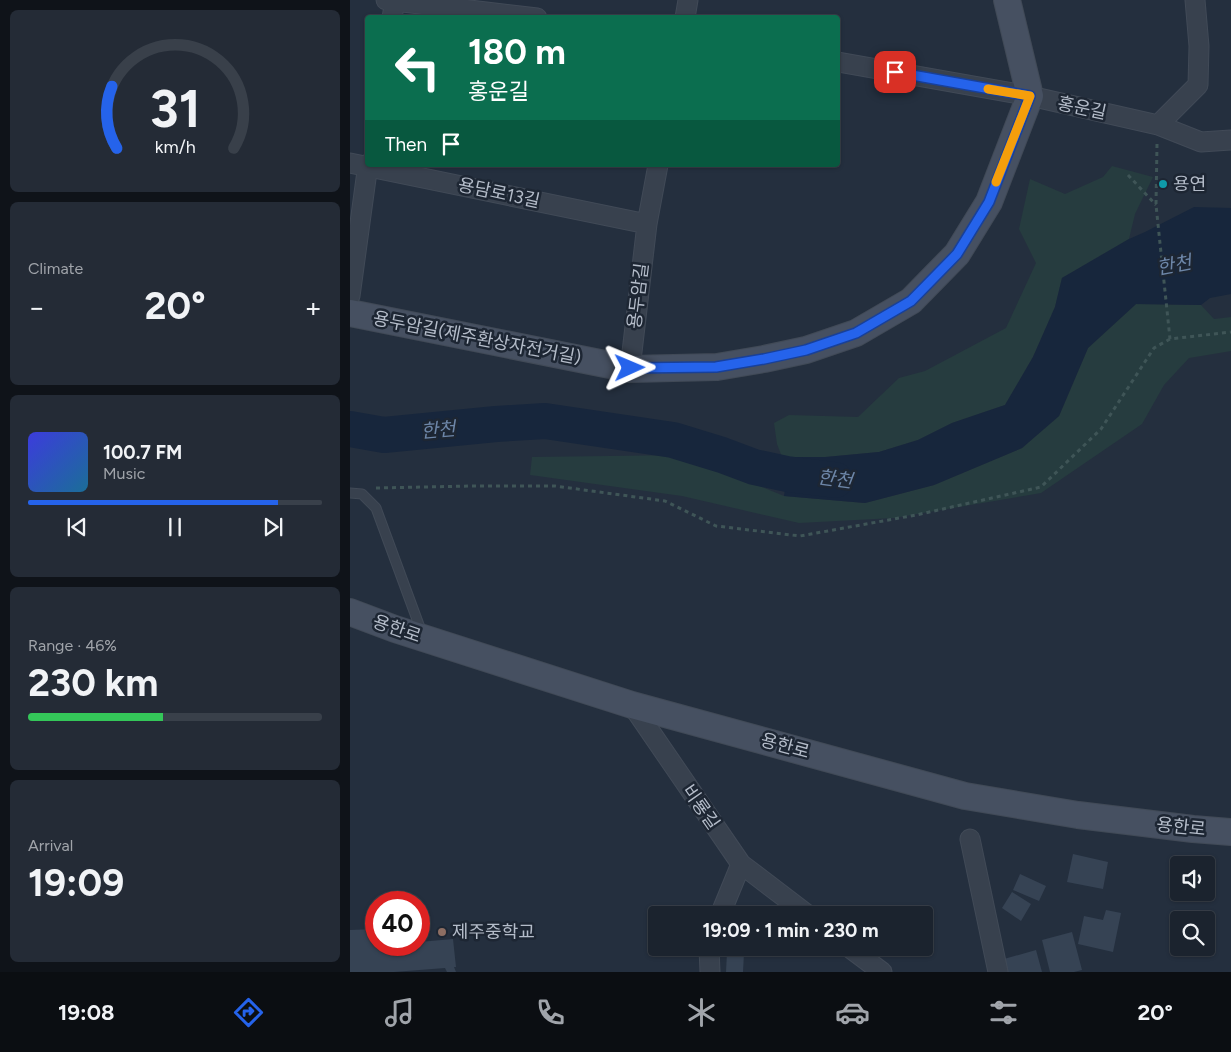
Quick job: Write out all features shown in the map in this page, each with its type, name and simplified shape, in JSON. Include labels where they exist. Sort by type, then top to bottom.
[{"type":"street","points":[[686,15],[688,0]]},
{"type":"street","points":[[1007,0],[1030,96]]},
{"type":"street","points":[[1158,124],[1198,85],[1199,46],[1195,0]]},
{"type":"street","points":[[392,5],[504,15]]},
{"type":"street","name":"홍운길","points":[[840,62],[1030,96],[1158,124],[1201,142],[1231,140]]},
{"type":"street","name":"용두암길(제주환상자전거길)","points":[[350,313],[630,368],[716,367],[806,350],[856,333],[911,301],[957,254],[989,202],[1030,96]]},
{"type":"street","points":[[350,296],[362,164]]},
{"type":"street","name":"용담로13길","points":[[376,167],[647,224]]},
{"type":"street","points":[[647,224],[658,167]]},
{"type":"street","name":"용두암길","points":[[630,368],[647,224]]},
{"type":"street","name":"용한로","points":[[350,612],[395,629],[632,705],[965,796],[1078,815],[1231,832]]},
{"type":"street","name":"비룡길","points":[[632,705],[741,864],[796,906]]},
{"type":"street","points":[[970,839],[998,972]]},
{"type":"street","points":[[724,906],[741,864]]},
{"type":"street","points":[[709,956],[710,972]]},
{"type":"street","points":[[861,956],[882,972]]},
{"type":"lane","points":[[350,493],[362,494],[376,508],[424,638]]},
{"type":"path","points":[[1158,124],[1156,206],[1170,339]]},
{"type":"path","points":[[1128,175],[1156,206]]},
{"type":"path","points":[[362,494],[378,487],[555,486],[665,501],[716,526],[800,536],[916,515],[1041,487],[1101,429],[1154,348],[1170,339],[1231,332]]},
{"type":"green space","points":[[1112,166],[1153,177],[1135,214],[1129,239],[1062,278],[1055,307],[1033,357],[1005,405],[952,423],[918,440],[879,452],[825,457],[782,457],[777,444],[774,423],[789,415],[858,417],[899,378],[925,371],[1006,328],[1036,263],[1019,229],[1030,179],[1065,194],[1103,177]]},
{"type":"green space","points":[[1136,304],[1201,305],[1214,319],[1231,317],[1231,351],[1189,358],[1164,385],[1142,424],[1041,493],[894,518],[799,523],[682,496],[530,475],[532,457],[685,455],[784,496],[865,503],[934,485],[1022,448],[1059,416],[1088,348]]},
{"type":"water","points":[[1194,207],[1231,208],[1231,294],[1210,298],[1201,305],[1136,304],[1088,348],[1059,416],[1022,448],[934,485],[865,503],[784,496],[787,474],[782,457],[826,457],[879,452],[918,440],[952,423],[1005,405],[1033,357],[1055,307],[1062,278],[1129,239]]},
{"type":"building","points":[[1073,854],[1108,862],[1103,889],[1067,882]]},
{"type":"building","points":[[1020,874],[1046,886],[1039,901],[1013,890]]},
{"type":"building","points":[[1012,892],[1031,904],[1021,921],[1002,908]]},
{"type":"building","points":[[1106,910],[1121,913],[1113,952],[1078,944],[1084,916],[1103,920]]},
{"type":"building","points":[[365,929],[365,956],[430,956],[430,941],[453,939],[456,967],[454,967],[456,972],[447,972],[445,968],[394,972],[350,972],[350,930]]},
{"type":"building","points":[[1072,932],[1082,970],[1050,972],[1042,940]]},
{"type":"building","points":[[1036,950],[1042,972],[1007,972],[1004,959]]},
{"type":"building","points":[[727,956],[744,956],[743,972],[726,972]]},
{"type":"waterway","name":"한천","points":[[350,429],[384,435],[545,421],[673,440],[754,467],[787,474],[835,480]]},
{"type":"slow traffic","points":[[988,89],[1030,96],[996,182]]},
{"type":"place","name":"용연","points":[[1163,184]]},
{"type":"place","name":"제주중학교","points":[[442,932]]},
{"type":"route","points":[[630,368],[716,367],[806,350],[856,333],[911,301],[957,254],[989,202],[1030,96],[895,72]]}]
